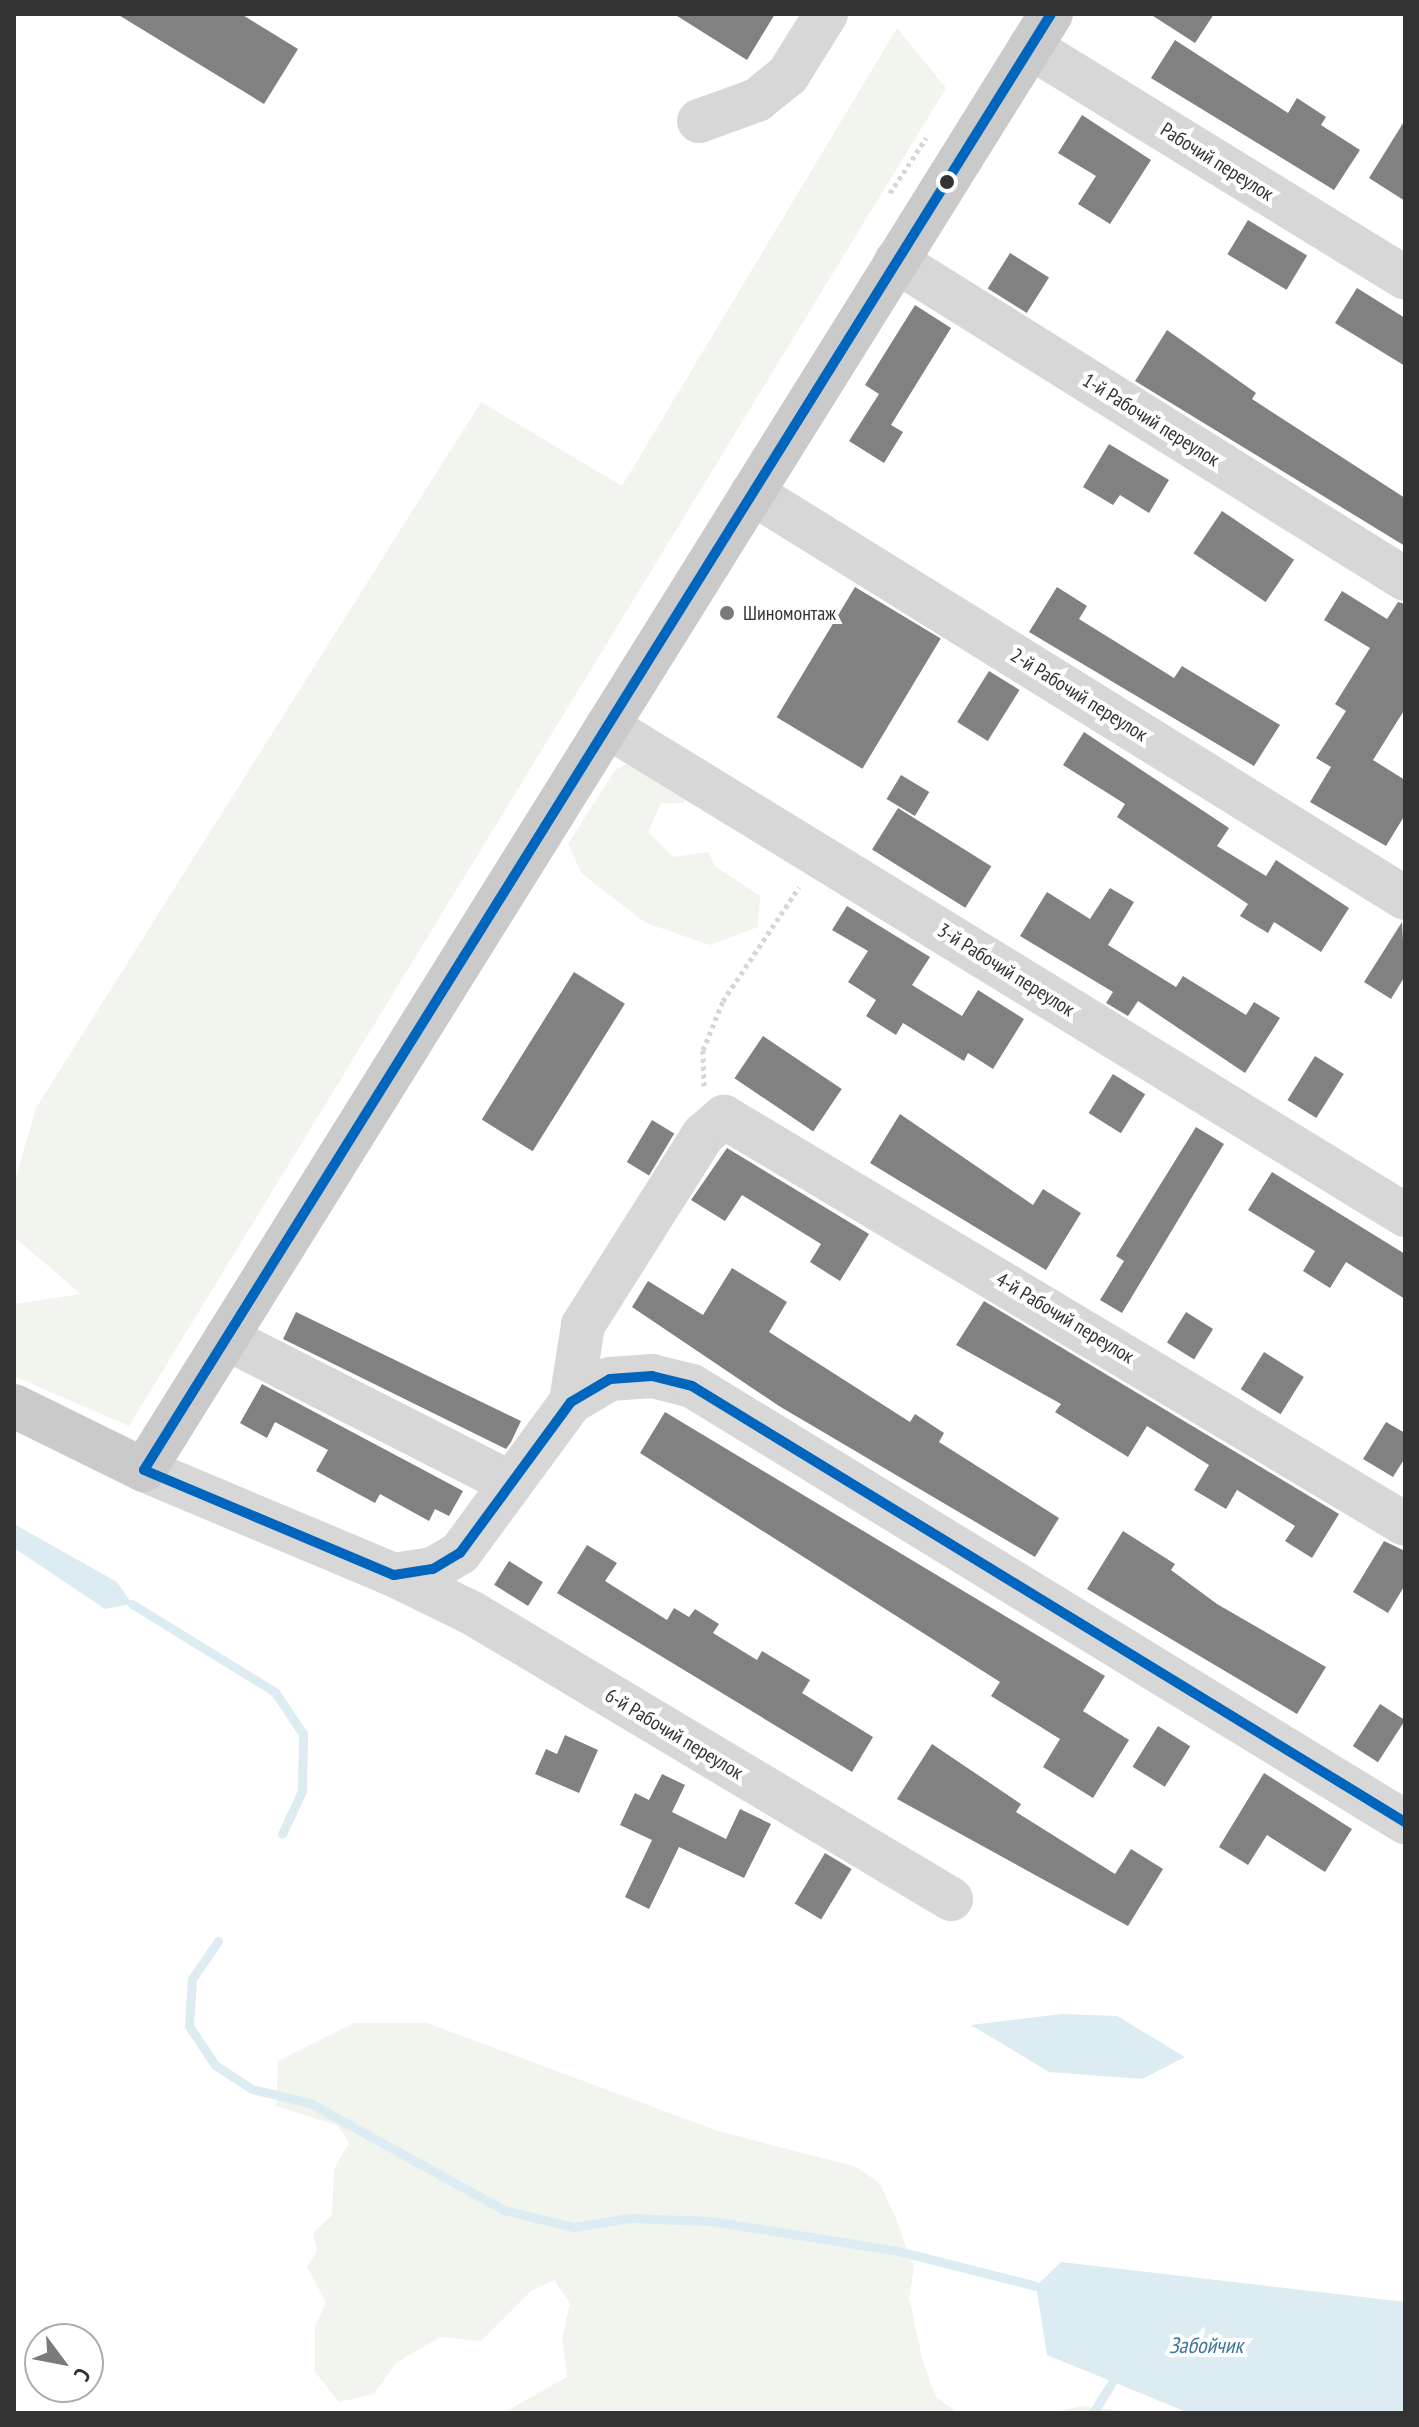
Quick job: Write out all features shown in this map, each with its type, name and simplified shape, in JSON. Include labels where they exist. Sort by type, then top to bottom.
[{"type":"main road","points":[[14,1406],[144,1470],[1040,30]]},
{"type":"street","points":[[699,121],[757,100],[788,75],[826,14]]},
{"type":"street","name":"Рабочий переулок","points":[[1040,30],[1405,278]]},
{"type":"street","name":"1-й Рабочий переулок","points":[[896,261],[1405,579]]},
{"type":"street","name":"2-й Рабочий переулок","points":[[752,493],[1405,898]]},
{"type":"street","name":"3-й Рабочий переулок","points":[[607,726],[1405,1215]]},
{"type":"street","points":[[571,1402],[583,1325],[703,1135],[724,1117]]},
{"type":"street","name":"4-й Рабочий переулок","points":[[724,1117],[1405,1524]]},
{"type":"street","points":[[226,1338],[511,1483]]},
{"type":"street","points":[[394,1575],[433,1569],[460,1553],[571,1402],[610,1379],[652,1376],[692,1386],[1405,1822]]},
{"type":"street","name":"6-й Рабочий переулок","points":[[144,1470],[394,1575],[472,1613],[951,1899]]},
{"type":"path","points":[[724,1117],[704,1084],[703,1050],[723,1001],[818,855]]},
{"type":"shaded area","points":[[897,28],[946,88],[129,1426],[14,1376],[14,1304],[81,1294],[14,1237],[14,1184],[36,1108],[481,402],[622,486]]},
{"type":"shaded area","points":[[631,762],[691,789],[684,803],[661,803],[648,832],[673,857],[708,852],[716,867],[760,896],[758,927],[710,945],[646,923],[582,874],[568,844],[615,770]]},
{"type":"shaded area","points":[[354,2023],[427,2023],[718,2131],[857,2167],[880,2184],[895,2216],[914,2268],[909,2297],[923,2362],[936,2397],[958,2413],[503,2413],[567,2377],[562,2338],[570,2303],[554,2280],[531,2291],[481,2341],[440,2337],[396,2363],[374,2394],[339,2402],[315,2372],[315,2327],[326,2302],[307,2267],[317,2251],[313,2233],[332,2215],[334,2169],[349,2143],[338,2126],[276,2106],[278,2061]]},
{"type":"shaded area","points":[[1082,2406],[1141,2413],[1050,2413]]},
{"type":"water","points":[[14,1524],[117,1582],[132,1604],[105,1609],[14,1548]]},
{"type":"water","points":[[1062,2014],[1117,2016],[1185,2057],[1142,2079],[1049,2072],[971,2025]]},
{"type":"water","name":"Забойчик","points":[[1061,2262],[1405,2302],[1405,2413],[1189,2413],[1047,2355],[1036,2286]]},
{"type":"building","points":[[117,14],[241,14],[298,49],[264,104]]},
{"type":"building","points":[[674,14],[775,14],[747,60]]},
{"type":"building","points":[[1150,14],[1214,14],[1195,43]]},
{"type":"building","points":[[1175,40],[1288,113],[1297,98],[1326,117],[1321,125],[1360,150],[1334,190],[1151,78]]},
{"type":"building","points":[[1082,115],[1151,160],[1110,224],[1078,204],[1096,176],[1058,153]]},
{"type":"building","points":[[1405,120],[1405,201],[1369,178]]},
{"type":"building","points":[[1248,220],[1307,256],[1287,290],[1227,254]]},
{"type":"building","points":[[1010,253],[1049,277],[1027,313],[988,289]]},
{"type":"building","points":[[1357,288],[1405,318],[1405,366],[1335,323]]},
{"type":"building","points":[[915,305],[951,328],[891,425],[903,432],[884,463],[849,441],[879,394],[865,385]]},
{"type":"building","points":[[1167,330],[1256,393],[1252,399],[1405,498],[1405,546],[1135,381]]},
{"type":"building","points":[[1109,444],[1169,480],[1149,513],[1120,495],[1113,505],[1083,487]]},
{"type":"building","points":[[1222,511],[1294,560],[1266,602],[1193,553]]},
{"type":"building","points":[[855,587],[941,639],[862,769],[777,717]]},
{"type":"building","points":[[1057,587],[1087,606],[1079,619],[1174,678],[1182,666],[1280,725],[1254,766],[1029,632]]},
{"type":"building","points":[[1342,591],[1387,619],[1398,602],[1405,604],[1405,709],[1373,760],[1405,780],[1405,815],[1386,846],[1310,802],[1331,767],[1316,758],[1346,711],[1335,704],[1370,648],[1324,620]]},
{"type":"building","points":[[989,671],[1020,690],[988,741],[957,722]]},
{"type":"building","points":[[1084,732],[1229,828],[1217,846],[1266,876],[1276,860],[1349,908],[1321,952],[1274,922],[1268,933],[1240,916],[1248,904],[1117,817],[1125,804],[1063,765]]},
{"type":"building","points":[[901,775],[929,792],[915,816],[887,799]]},
{"type":"building","points":[[898,808],[991,866],[965,908],[872,850]]},
{"type":"building","points":[[1110,888],[1134,902],[1108,945],[1176,987],[1183,976],[1246,1015],[1254,1002],[1280,1018],[1245,1073],[1138,1001],[1128,1016],[1106,1003],[1113,992],[1020,936],[1047,892],[1090,919]]},
{"type":"building","points":[[847,906],[930,957],[912,985],[962,1016],[978,990],[1024,1019],[993,1069],[968,1053],[964,1061],[903,1023],[896,1035],[866,1016],[876,1000],[848,982],[868,951],[832,930]]},
{"type":"building","points":[[1402,922],[1405,976],[1391,999],[1364,982]]},
{"type":"building","points":[[574,972],[625,1004],[533,1151],[482,1120]]},
{"type":"building","points":[[763,1036],[842,1089],[813,1131],[734,1078]]},
{"type":"building","points":[[1315,1056],[1344,1074],[1316,1118],[1287,1100]]},
{"type":"building","points":[[1113,1074],[1145,1094],[1121,1133],[1089,1113]]},
{"type":"building","points":[[900,1114],[1033,1205],[1043,1189],[1081,1213],[1046,1270],[870,1163]]},
{"type":"building","points":[[652,1120],[674,1133],[649,1175],[627,1162]]},
{"type":"building","points":[[1196,1127],[1224,1144],[1122,1313],[1100,1300],[1124,1261],[1116,1256]]},
{"type":"building","points":[[727,1148],[869,1234],[840,1281],[810,1262],[821,1244],[742,1195],[725,1221],[691,1200]]},
{"type":"building","points":[[1272,1172],[1405,1254],[1405,1299],[1346,1262],[1330,1288],[1303,1271],[1315,1251],[1248,1210]]},
{"type":"building","points":[[732,1268],[787,1302],[769,1332],[910,1422],[915,1414],[944,1433],[939,1442],[1059,1518],[1035,1557],[779,1406],[632,1307],[648,1281],[703,1315]]},
{"type":"building","points":[[984,1301],[1339,1514],[1312,1558],[1285,1541],[1295,1526],[1237,1490],[1226,1509],[1194,1490],[1209,1465],[1147,1426],[1128,1457],[1055,1412],[1061,1404],[956,1345]]},
{"type":"building","points":[[296,1312],[521,1421],[511,1442],[506,1449],[283,1339]]},
{"type":"building","points":[[1186,1312],[1213,1329],[1194,1359],[1167,1343]]},
{"type":"building","points":[[1264,1352],[1304,1377],[1281,1414],[1241,1389]]},
{"type":"building","points":[[262,1384],[463,1491],[449,1516],[435,1509],[429,1521],[380,1494],[375,1503],[316,1471],[328,1450],[275,1422],[267,1438],[240,1423]]},
{"type":"building","points":[[665,1412],[1105,1676],[1083,1711],[1129,1740],[1093,1798],[1043,1767],[1060,1739],[991,1696],[1000,1682],[640,1453]]},
{"type":"building","points":[[1386,1422],[1405,1433],[1405,1458],[1393,1477],[1363,1459]]},
{"type":"building","points":[[1123,1531],[1175,1564],[1171,1570],[1217,1604],[1326,1667],[1297,1714],[1087,1589]]},
{"type":"building","points":[[1384,1541],[1405,1551],[1405,1585],[1388,1613],[1353,1592]]},
{"type":"building","points":[[587,1545],[617,1563],[605,1581],[667,1620],[674,1608],[689,1617],[695,1609],[719,1624],[713,1633],[757,1660],[762,1651],[810,1680],[802,1693],[873,1737],[852,1772],[557,1593]]},
{"type":"building","points":[[509,1561],[543,1582],[528,1606],[494,1585]]},
{"type":"building","points":[[1380,1704],[1405,1721],[1378,1762],[1353,1746]]},
{"type":"building","points":[[1158,1726],[1190,1746],[1165,1787],[1133,1767]]},
{"type":"building","points":[[565,1735],[598,1750],[579,1793],[535,1774],[546,1749],[557,1754]]},
{"type":"building","points":[[932,1744],[1021,1804],[1016,1812],[1115,1874],[1131,1849],[1163,1869],[1128,1926],[897,1799]]},
{"type":"building","points":[[1264,1773],[1352,1829],[1325,1872],[1267,1835],[1248,1865],[1219,1847]]},
{"type":"building","points":[[662,1774],[685,1785],[672,1812],[726,1839],[740,1809],[771,1824],[744,1878],[679,1847],[649,1909],[625,1897],[652,1840],[620,1825],[635,1793],[649,1800]]},
{"type":"building","points":[[825,1853],[852,1869],[821,1920],[795,1904]]},
{"type":"waterway","points":[[132,1604],[275,1692],[303,1734],[302,1791],[282,1834]]},
{"type":"waterway","points":[[218,1941],[192,1979],[189,2026],[215,2065],[252,2089],[310,2103],[504,2210],[574,2227],[630,2218],[711,2221],[898,2251],[1036,2286]]},
{"type":"waterway","points":[[1093,2413],[1112,2382]]},
{"type":"transit line","points":[[1051,14],[144,1470],[394,1575],[433,1569],[460,1553],[571,1402],[610,1379],[652,1376],[692,1386],[1405,1822]]},
{"type":"place","name":"Шиномонтаж","points":[[727,613]]}]
